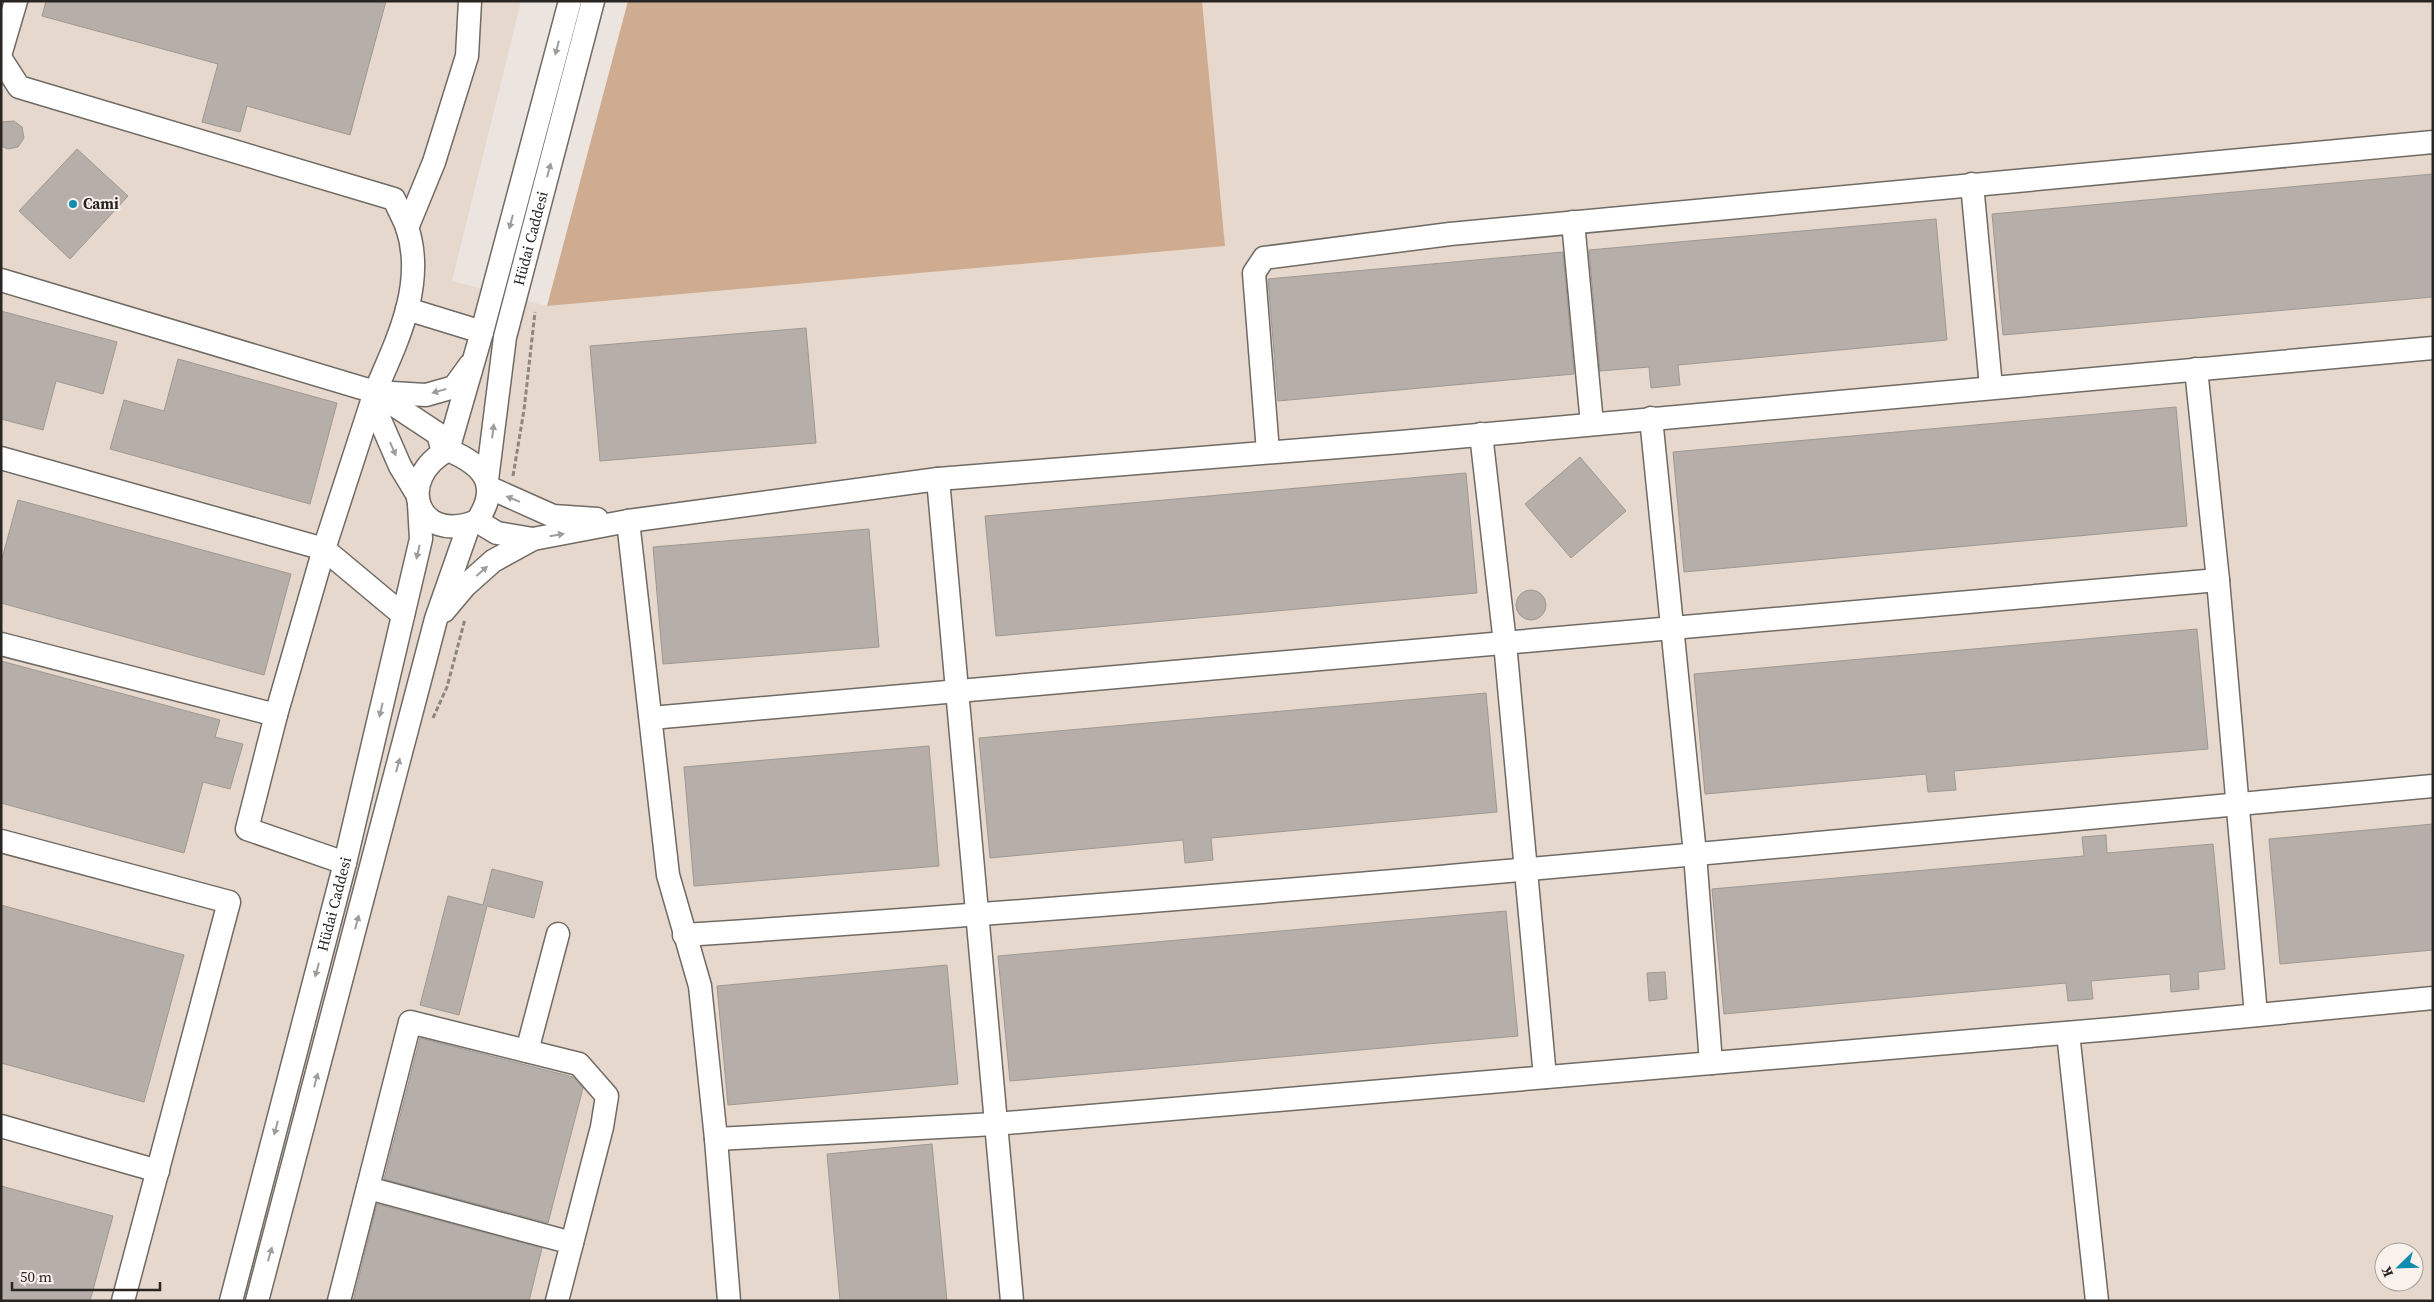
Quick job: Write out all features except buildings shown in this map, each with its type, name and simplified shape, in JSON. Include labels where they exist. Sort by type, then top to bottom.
[{"type":"street","points":[[1,52],[16,1]]},
{"type":"street","points":[[407,228],[434,162],[467,56],[470,1]]},
{"type":"street","name":"Hüdai Caddesi","points":[[446,451],[482,332],[570,1]]},
{"type":"street","name":"Hüdai Caddesi","points":[[488,483],[505,337],[593,1]]},
{"type":"street","points":[[1,59],[20,87],[394,199],[407,228],[414,268],[407,309],[374,398],[324,549],[276,715],[247,829],[345,863]]},
{"type":"street","points":[[1268,452],[1254,273],[1264,258],[1450,234],[2433,142]]},
{"type":"street","points":[[1972,184],[1991,387]]},
{"type":"street","points":[[1573,222],[1592,424]]},
{"type":"street","points":[[1,280],[374,398],[438,434],[446,451],[472,462],[481,470],[488,483],[488,501],[473,523]]},
{"type":"street","points":[[407,309],[482,332]]},
{"type":"street","points":[[436,619],[466,586],[493,561],[533,539],[628,521],[938,479],[1482,434],[2433,348]]},
{"type":"street","points":[[374,398],[426,395],[454,387],[474,360]]},
{"type":"street","points":[[2196,370],[2218,580],[2256,1015]]},
{"type":"street","points":[[374,398],[400,466],[424,513],[440,526],[449,528],[473,523],[497,533],[533,539]]},
{"type":"street","points":[[1651,418],[1694,854],[1711,1063]]},
{"type":"street","points":[[1482,434],[1505,643],[1545,1077]]},
{"type":"street","points":[[418,499],[418,483],[427,465],[446,451]]},
{"type":"street","points":[[1,458],[324,549],[403,615]]},
{"type":"street","points":[[938,479],[1012,1301]]},
{"type":"street","points":[[488,483],[552,516],[628,521]]},
{"type":"street","name":"Hüdai Caddesi","points":[[231,1301],[345,863],[421,539],[418,499]]},
{"type":"street","points":[[628,521],[668,875],[700,986],[716,1138],[728,1301]]},
{"type":"street","name":"Hüdai Caddesi","points":[[257,1301],[436,619],[473,523]]},
{"type":"street","points":[[651,718],[2218,580]]},
{"type":"street","points":[[1,644],[276,715]]},
{"type":"street","points":[[684,935],[976,916],[1526,869],[2433,786]]},
{"type":"street","points":[[1,841],[229,902],[123,1301]]},
{"type":"street","points":[[527,1051],[558,934]]},
{"type":"street","points":[[716,1138],[995,1124],[2068,1033],[2433,998]]},
{"type":"street","points":[[339,1301],[410,1022],[579,1064],[607,1096],[602,1127],[557,1301]]},
{"type":"street","points":[[2068,1033],[2097,1301]]},
{"type":"street","points":[[1,1126],[158,1171]]},
{"type":"street","points":[[368,1188],[572,1243]]},
{"type":"shaded area","points":[[1,1],[521,1],[452,281],[547,306],[1225,246],[1202,1],[2433,1],[2433,1301],[1,1301]]},
{"type":"shaded area","points":[[628,1],[1202,1],[1225,246],[547,306]]},
{"type":"place","name":"Cami","points":[[73,204]]}]
